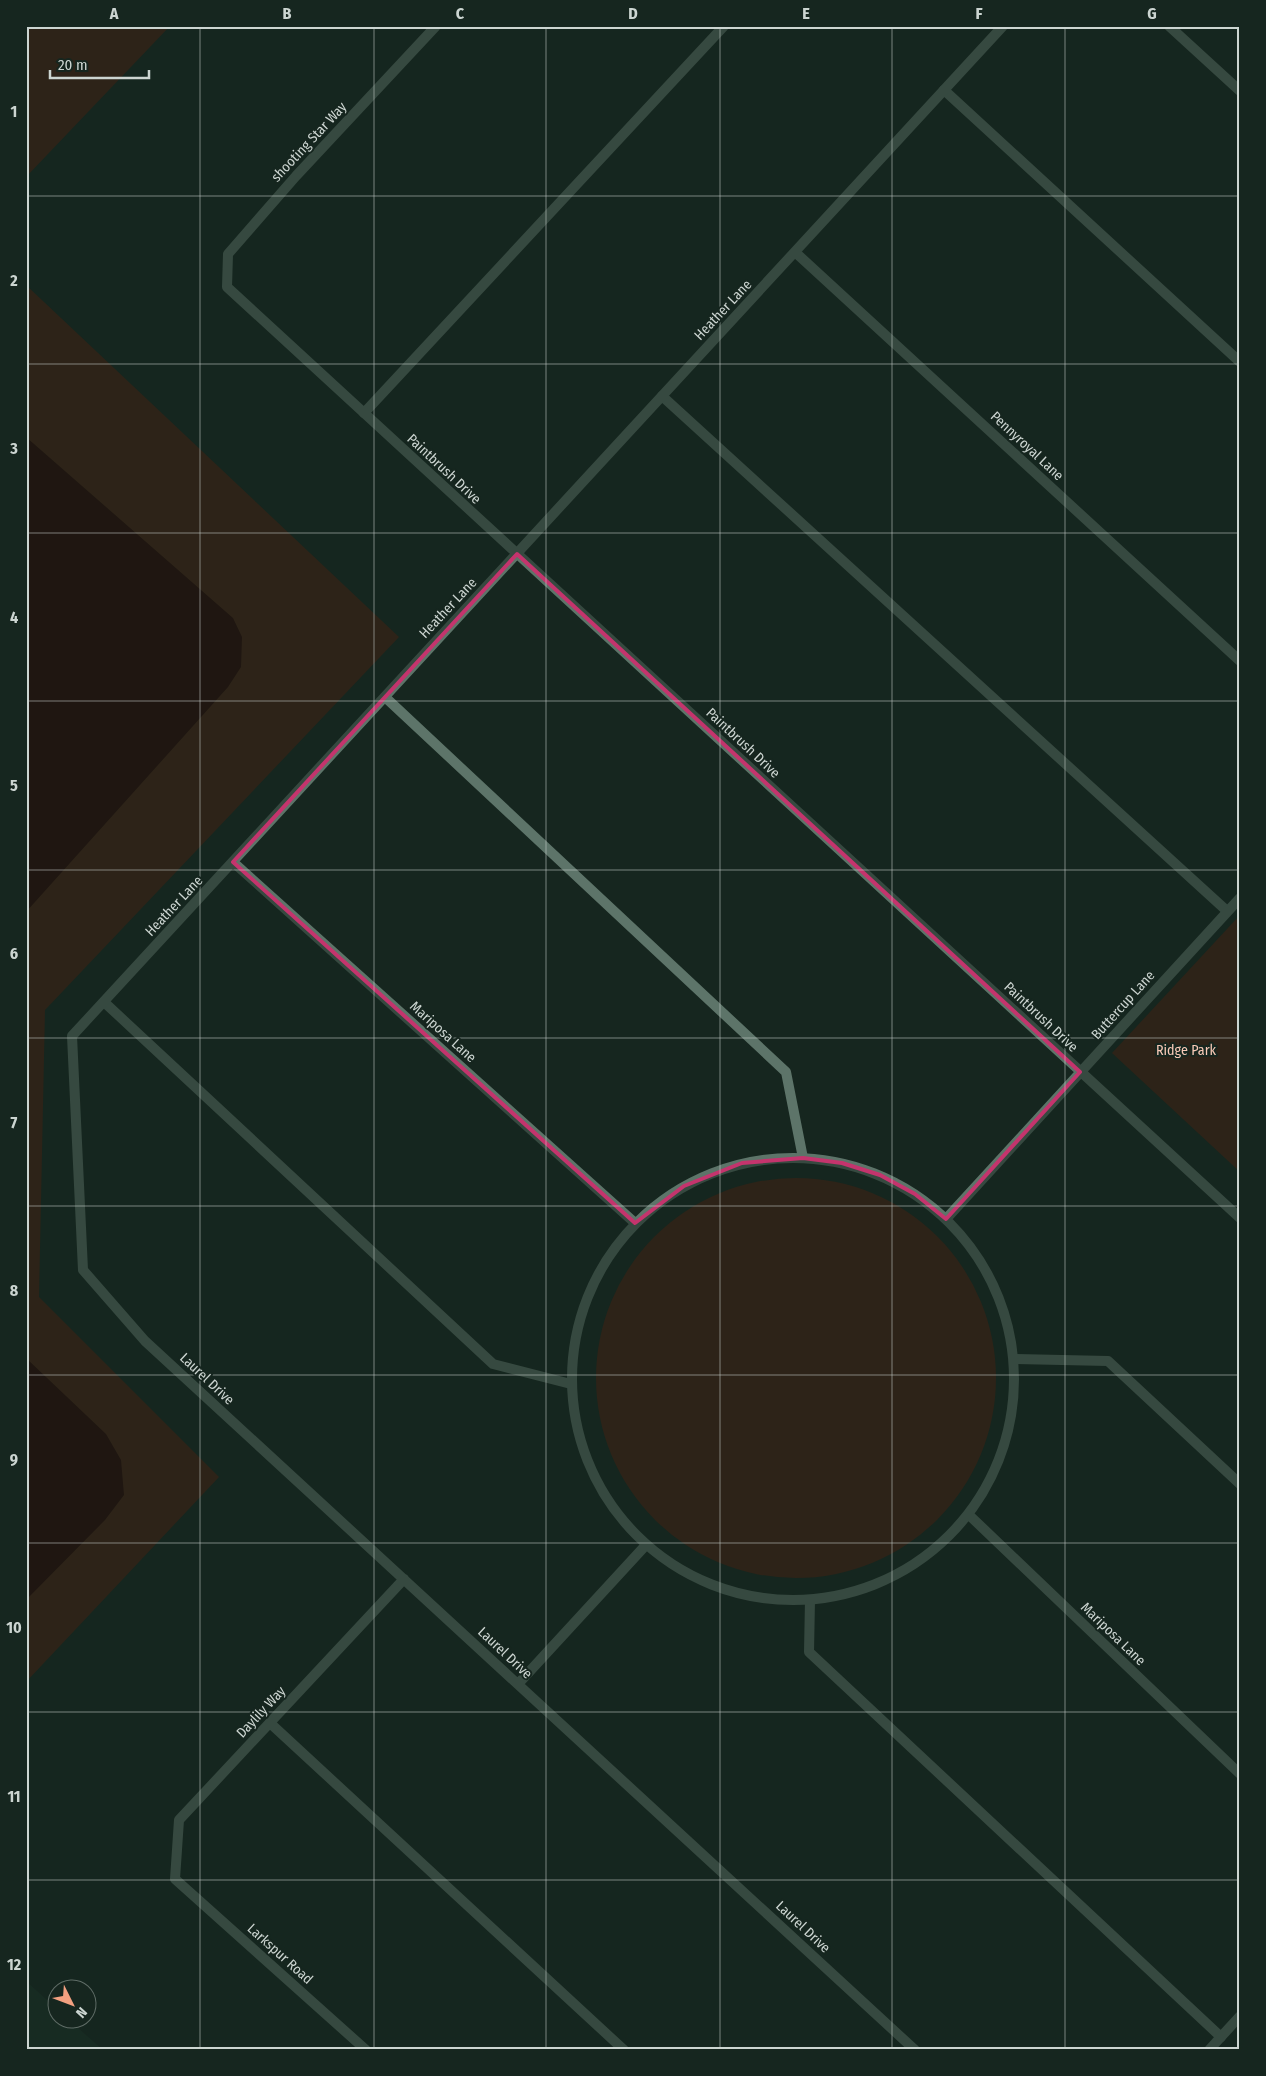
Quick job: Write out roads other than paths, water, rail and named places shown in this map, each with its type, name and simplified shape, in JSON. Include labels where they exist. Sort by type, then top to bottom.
[{"type":"street","name":"shooting Star Way","points":[[227,288],[228,254],[296,176],[436,26]]},
{"type":"street","points":[[364,413],[724,26]]},
{"type":"street","name":"Heather Lane","points":[[83,1270],[72,1036],[1003,26]]},
{"type":"street","points":[[1168,26],[1240,91]]},
{"type":"street","points":[[944,90],[1240,362]]},
{"type":"street","name":"Pennyroyal Lane","points":[[795,252],[1240,661]]},
{"type":"street","name":"Paintbrush Drive","points":[[227,288],[1240,1218]]},
{"type":"street","points":[[662,396],[1227,912]]},
{"type":"street","points":[[385,698],[786,1072],[803,1158]]},
{"type":"street","name":"Mariposa Lane","points":[[233,862],[635,1223]]},
{"type":"street","name":"Buttercup Lane","points":[[946,1219],[1240,898]]},
{"type":"street","points":[[104,1002],[493,1364],[570,1384]]},
{"type":"street","points":[[803,1158],[842,1163],[880,1175],[915,1194],[946,1219],[972,1249],[993,1283],[1006,1320],[1014,1360],[1011,1414],[996,1467],[968,1514],[924,1558],[870,1587],[810,1600],[765,1599],[722,1590],[681,1571],[645,1546],[606,1499],[587,1460],[580,1444],[570,1384],[578,1325],[599,1270],[635,1223],[684,1186],[742,1163],[803,1158]]},
{"type":"street","name":"Laurel Drive","points":[[83,1270],[145,1341],[915,2050]]},
{"type":"street","points":[[1014,1360],[1108,1361],[1240,1484]]},
{"type":"street","name":"Mariposa Lane","points":[[968,1514],[1240,1774]]},
{"type":"street","points":[[518,1684],[645,1546]]},
{"type":"street","name":"Daylily Way","points":[[175,1879],[179,1820],[404,1579]]},
{"type":"street","points":[[810,1600],[809,1652],[1220,2037]]},
{"type":"street","points":[[270,1723],[624,2050]]},
{"type":"street","name":"Larkspur Road","points":[[175,1879],[366,2050]]},
{"type":"street","points":[[1209,2050],[1240,2016]]},
{"type":"park label","name":"Ridge Park","points":[[1186,1050]]}]
